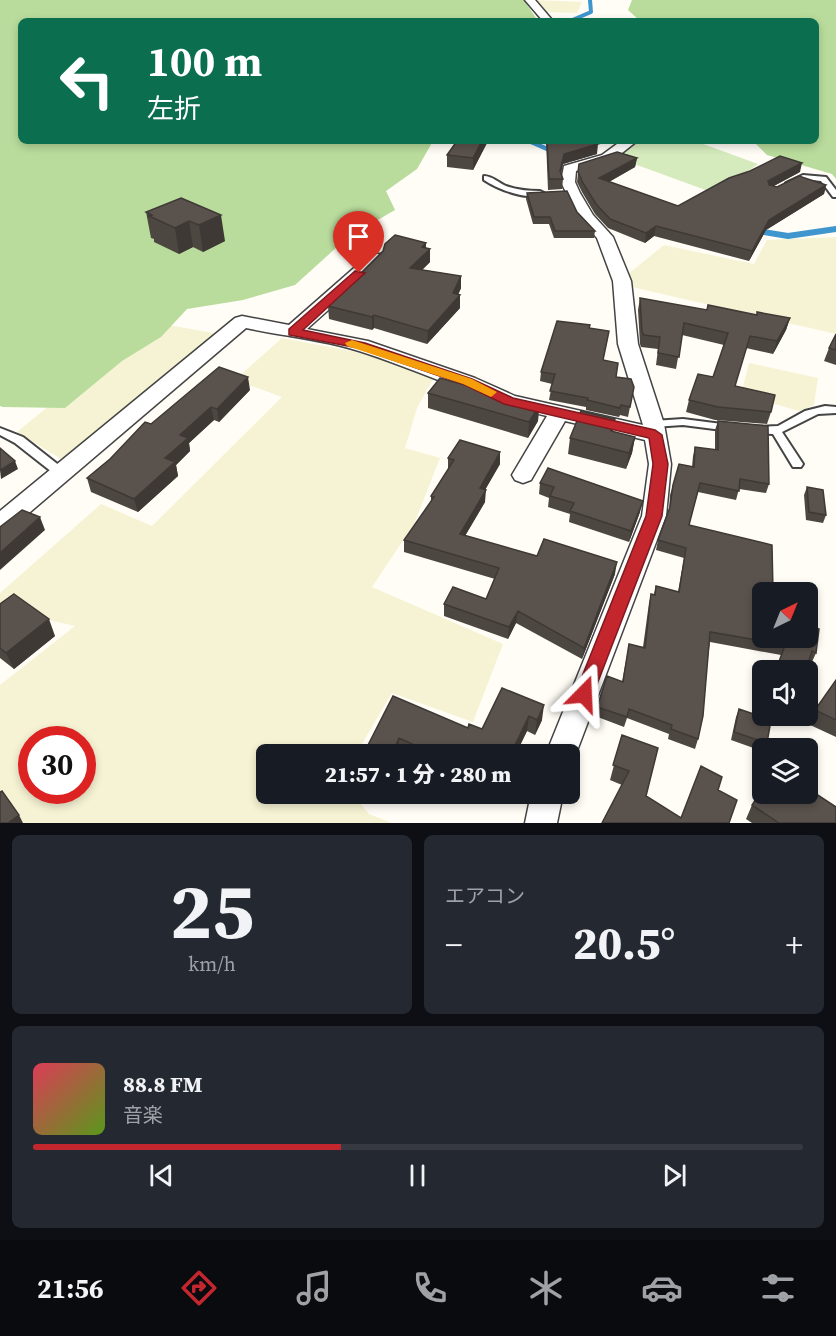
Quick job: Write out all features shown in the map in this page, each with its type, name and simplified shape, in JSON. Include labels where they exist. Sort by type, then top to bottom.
[{"type":"street","points":[[530,0],[545,18]]},
{"type":"street","points":[[565,744],[654,516],[660,464],[654,430],[628,344],[622,281],[605,237],[562,193],[576,167],[607,158],[626,144]]},
{"type":"street","points":[[293,332],[376,258]]},
{"type":"street","points":[[0,524],[242,322],[361,345],[468,382],[509,401],[559,413],[654,430]]},
{"type":"street","points":[[523,475],[559,413]]},
{"type":"street","points":[[541,823],[545,804]]},
{"type":"lane","points":[[782,187],[803,177],[823,179],[836,195]]},
{"type":"lane","points":[[487,178],[501,189],[518,194],[562,193]]},
{"type":"lane","points":[[654,430],[683,423],[776,431],[806,414],[825,409],[836,410]]},
{"type":"lane","points":[[0,431],[19,440],[61,473]]},
{"type":"lane","points":[[776,431],[797,464]]},
{"type":"shaded area","points":[[533,0],[582,2],[577,13],[543,12]]},
{"type":"shaded area","points":[[836,237],[836,334],[632,287],[628,274],[664,245],[754,264],[767,240]]},
{"type":"shaded area","points":[[151,322],[220,334],[66,462],[17,432]]},
{"type":"shaded area","points":[[282,338],[366,354],[434,377],[417,408],[405,448],[440,458],[414,524],[372,587],[503,644],[473,722],[392,693],[362,744],[256,744],[256,804],[361,804],[369,814],[392,823],[0,823],[0,685],[75,626],[0,609],[0,593],[101,504],[152,526],[282,397],[235,380]]},
{"type":"shaded area","points":[[749,363],[818,378],[814,405],[799,411],[741,394]]},
{"type":"green space","points":[[0,0],[524,0],[536,18],[18,18],[18,144],[431,144],[417,169],[386,191],[395,210],[348,237],[295,285],[243,300],[187,309],[161,337],[122,361],[65,408],[0,406]]},
{"type":"green space","points":[[632,0],[836,0],[836,179],[832,174],[767,155],[756,144],[819,144],[819,18],[637,18],[628,10]]},
{"type":"green space","points":[[631,144],[703,144],[758,164],[735,180],[711,192],[615,157]]},
{"type":"building","points":[[455,144],[480,144],[473,158],[447,155]]},
{"type":"building","points":[[547,144],[598,144],[564,154],[560,171],[563,179],[549,179]]},
{"type":"building","points":[[617,152],[637,158],[599,178],[678,206],[729,178],[750,171],[780,156],[802,163],[768,181],[769,185],[777,187],[799,176],[826,185],[769,220],[752,251],[656,226],[646,233],[610,219],[596,204],[578,172],[579,164]]},
{"type":"building","points":[[567,191],[577,212],[595,231],[555,231],[550,217],[534,217],[527,193]]},
{"type":"building","points":[[181,198],[221,215],[199,225],[189,221],[175,228],[149,216],[152,215],[146,212]]},
{"type":"building","points":[[395,235],[426,243],[422,247],[430,249],[410,268],[461,276],[453,293],[460,295],[428,331],[374,315],[372,317],[328,306],[383,251],[385,244]]},
{"type":"building","points":[[640,298],[707,310],[708,305],[757,315],[757,312],[790,318],[777,341],[750,336],[735,386],[775,395],[771,412],[718,407],[689,400],[698,374],[713,377],[728,333],[684,323],[679,357],[658,353],[660,337],[644,335],[642,332]]},
{"type":"building","points":[[557,321],[590,325],[589,328],[609,331],[603,360],[618,363],[616,377],[631,379],[634,387],[630,407],[621,405],[620,408],[587,400],[588,398],[550,391],[555,374],[541,372]]},
{"type":"building","points":[[836,334],[836,350],[829,348]]},
{"type":"building","points":[[219,367],[248,377],[217,409],[211,407],[180,435],[188,438],[165,458],[175,462],[134,499],[87,478],[110,459],[145,422],[151,424]]},
{"type":"building","points":[[440,378],[539,406],[529,422],[428,393]]},
{"type":"building","points":[[581,411],[615,419],[611,431],[635,437],[629,453],[570,438]]},
{"type":"building","points":[[718,421],[768,426],[769,484],[740,479],[739,491],[700,483],[689,525],[772,545],[773,582],[752,582],[752,639],[710,632],[703,716],[698,739],[671,729],[672,725],[629,709],[627,717],[597,707],[607,676],[623,682],[629,644],[645,648],[651,594],[655,595],[656,586],[679,592],[686,548],[658,540],[670,507],[679,464],[694,467],[695,447],[718,450]]},
{"type":"building","points":[[460,440],[500,452],[480,488],[486,490],[460,534],[537,556],[544,539],[617,562],[584,648],[518,611],[509,627],[444,604],[453,587],[486,599],[499,568],[404,540],[434,497],[431,496],[454,460],[448,458]]},
{"type":"building","points":[[0,448],[15,461],[0,470]]},
{"type":"building","points":[[548,468],[643,501],[631,531],[570,511],[574,503],[550,496],[554,487],[540,483]]},
{"type":"building","points":[[807,487],[823,490],[826,515],[809,512]]},
{"type":"building","points":[[22,510],[40,517],[0,553],[0,527]]},
{"type":"building","points":[[14,594],[49,619],[6,653],[0,648],[0,604]]},
{"type":"building","points":[[784,648],[817,648],[816,653],[812,651],[809,660],[780,660]]},
{"type":"building","points":[[836,680],[836,720],[818,711],[818,706]]},
{"type":"building","points":[[502,688],[544,705],[537,720],[529,716],[515,744],[412,744],[399,738],[396,744],[369,744],[393,696],[468,728],[469,724],[482,729]]},
{"type":"building","points":[[739,709],[752,713],[752,726],[770,726],[768,738],[752,738],[734,732]]},
{"type":"building","points":[[622,735],[658,748],[646,796],[681,818],[701,766],[722,777],[718,790],[737,800],[729,823],[602,823],[629,771],[613,765]]},
{"type":"building","points":[[2,791],[19,815],[8,823],[0,823],[0,792]]},
{"type":"building","points":[[818,795],[836,807],[836,823],[779,823],[752,805],[818,804]]},
{"type":"waterway","points":[[577,18],[591,12],[590,0]]},
{"type":"waterway","points":[[536,144],[554,152]]},
{"type":"waterway","points":[[758,231],[788,236],[836,229]]},
{"type":"slow traffic","points":[[352,343],[491,392]]},
{"type":"route","points":[[359,273],[293,332],[361,345],[430,371],[468,382],[509,401],[655,435],[660,464],[654,516],[584,694]]}]
